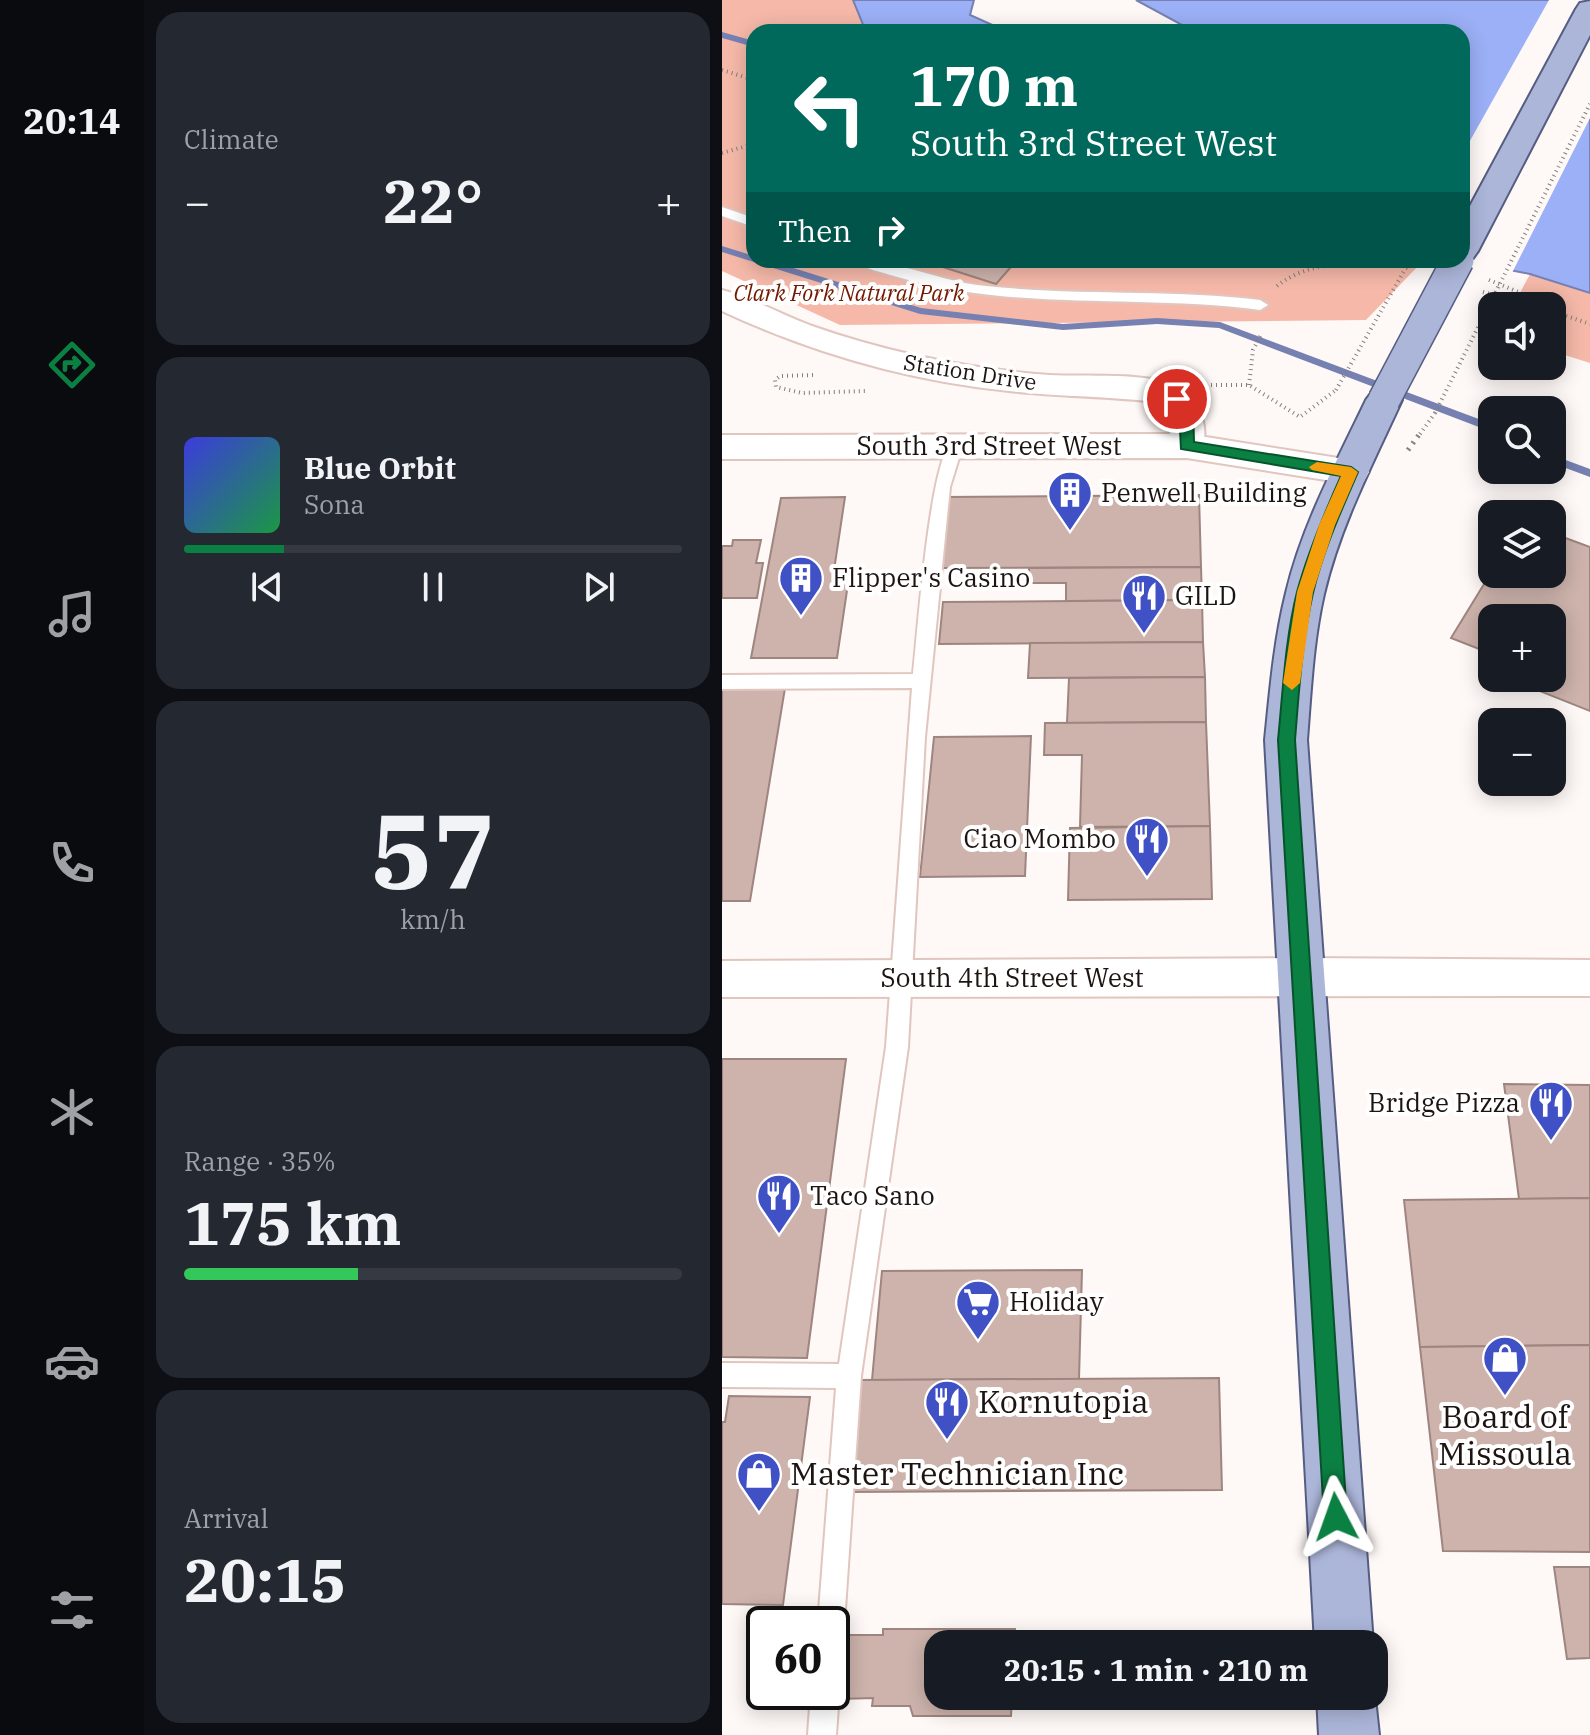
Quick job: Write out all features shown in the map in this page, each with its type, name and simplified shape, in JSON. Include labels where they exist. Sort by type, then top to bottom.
[{"type":"main road","points":[[1470,236],[1590,9]]},
{"type":"main road","points":[[1343,1630],[1286,740],[1295,647],[1305,592],[1327,525],[1384,400],[1454,268]]},
{"type":"main road","points":[[1348,1710],[1349,1735]]},
{"type":"street","name":"Station Drive","points":[[722,299],[760,318],[836,346],[923,368],[1046,385],[1163,392],[1186,409],[1189,423],[1187,446]]},
{"type":"street","name":"South 3rd Street West","points":[[722,447],[1187,446],[1351,472]]},
{"type":"street","name":"South 4th Street West","points":[[722,979],[1590,978]]},
{"type":"lane","points":[[722,211],[746,220]]},
{"type":"lane","points":[[885,268],[985,291],[1265,298]]},
{"type":"lane","points":[[832,1606],[849,1376],[897,1047],[922,681],[942,487],[955,445]]},
{"type":"lane","points":[[722,682],[922,681]]},
{"type":"lane","points":[[722,1375],[849,1376]]},
{"type":"lane","points":[[822,1735],[824,1710]]},
{"type":"path","points":[[722,70],[746,78]]},
{"type":"path","points":[[1435,413],[1590,104]]},
{"type":"path","points":[[722,153],[746,146]]},
{"type":"path","points":[[1265,298],[1290,273],[1304,268]]},
{"type":"path","points":[[1209,385],[1249,385],[1300,417],[1336,390],[1405,268]]},
{"type":"path","points":[[1566,316],[1590,324]]},
{"type":"path","points":[[1249,385],[1253,350],[1262,332]]},
{"type":"green space","name":"Clark Fork Natural Park","points":[[722,0],[853,0],[863,24],[746,24],[746,268],[1416,268],[1366,320],[840,325],[722,271]]},
{"type":"green space","points":[[1530,274],[1590,293],[1590,363],[1566,355],[1566,292],[1520,292]]},
{"type":"water","points":[[853,0],[974,0],[970,15],[990,24],[863,24]]},
{"type":"water","points":[[1136,0],[1590,0],[1590,293],[1530,274],[1470,262],[1470,24],[1180,24]]},
{"type":"pier","points":[[1549,0],[1590,0],[1590,118],[1511,275],[1470,266],[1470,141]]},
{"type":"building","points":[[946,268],[1010,268],[996,284]]},
{"type":"building","name":"Penwell Building","points":[[1199,495],[1201,567],[937,568],[944,497]]},
{"type":"building","name":"Flipper's Casino","points":[[845,497],[833,577],[849,577],[837,658],[751,658],[781,498]]},
{"type":"building","points":[[1566,538],[1590,547],[1590,711],[1542,692],[1566,692],[1566,604],[1478,604],[1478,649],[1451,638],[1482,588],[1566,588]]},
{"type":"building","points":[[733,540],[761,540],[756,563],[763,563],[757,598],[722,598],[722,546],[732,546]]},
{"type":"building","points":[[1201,567],[1202,600],[1066,601],[1066,583],[1029,583],[1029,568]]},
{"type":"building","points":[[1202,600],[1203,642],[939,644],[943,602]]},
{"type":"building","points":[[1203,642],[1205,677],[1028,678],[1030,643]]},
{"type":"building","points":[[1205,677],[1206,722],[1067,723],[1069,678]]},
{"type":"building","points":[[785,688],[750,901],[722,901],[722,689]]},
{"type":"building","points":[[1206,722],[1210,826],[1080,827],[1082,755],[1044,755],[1045,723]]},
{"type":"building","points":[[1031,736],[1025,876],[920,877],[934,737]]},
{"type":"building","points":[[1210,826],[1212,899],[1068,900],[1070,828]]},
{"type":"building","points":[[722,1059],[846,1059],[807,1358],[722,1357]]},
{"type":"building","name":"Bridge Pizza","points":[[1504,1084],[1590,1085],[1590,1198],[1519,1199]]},
{"type":"building","points":[[1590,1198],[1590,1345],[1420,1347],[1404,1200]]},
{"type":"building","name":"Holiday","points":[[1082,1270],[1079,1379],[872,1380],[882,1271]]},
{"type":"building","points":[[1590,1345],[1590,1552],[1443,1551],[1420,1347]]},
{"type":"building","points":[[1219,1378],[1222,1490],[848,1492],[859,1380]]},
{"type":"building","name":"Master Technician Inc","points":[[729,1396],[810,1397],[783,1605],[722,1604],[722,1422],[725,1422]]},
{"type":"building","points":[[1554,1567],[1590,1567],[1590,1658],[1567,1659]]},
{"type":"building","points":[[883,1629],[1015,1629],[924,1630],[924,1710],[1011,1710],[1011,1716],[913,1716],[910,1706],[872,1706],[873,1698],[850,1699],[850,1635],[883,1635]]},
{"type":"waterway","points":[[722,35],[746,42]]},
{"type":"waterway","points":[[722,249],[746,256]]},
{"type":"waterway","points":[[783,268],[920,311],[1063,327],[1157,321],[1220,325],[1478,423]]},
{"type":"waterway","points":[[1566,464],[1590,473]]},
{"type":"slow traffic","points":[[1292,683],[1305,592],[1327,525],[1351,472],[1317,467]]},
{"type":"place","name":"Penwell Building","points":[[1070,532]]},
{"type":"place","name":"Flipper's Casino","points":[[801,617]]},
{"type":"place","name":"GILD","points":[[1144,635]]},
{"type":"place","name":"Ciao Mombo","points":[[1147,878]]},
{"type":"place","name":"Bridge Pizza","points":[[1551,1142]]},
{"type":"place","name":"Taco Sano","points":[[779,1235]]},
{"type":"place","name":"Holiday","points":[[978,1341]]},
{"type":"place","name":"Board of Missoula","points":[[1505,1397]]},
{"type":"place","name":"Kornutopia","points":[[947,1441]]},
{"type":"place","name":"Master Technician Inc","points":[[759,1513]]},
{"type":"route","points":[[1177,399],[1186,409],[1189,423],[1187,446],[1351,472],[1327,525],[1305,592],[1295,647],[1286,740],[1336,1517]]}]
